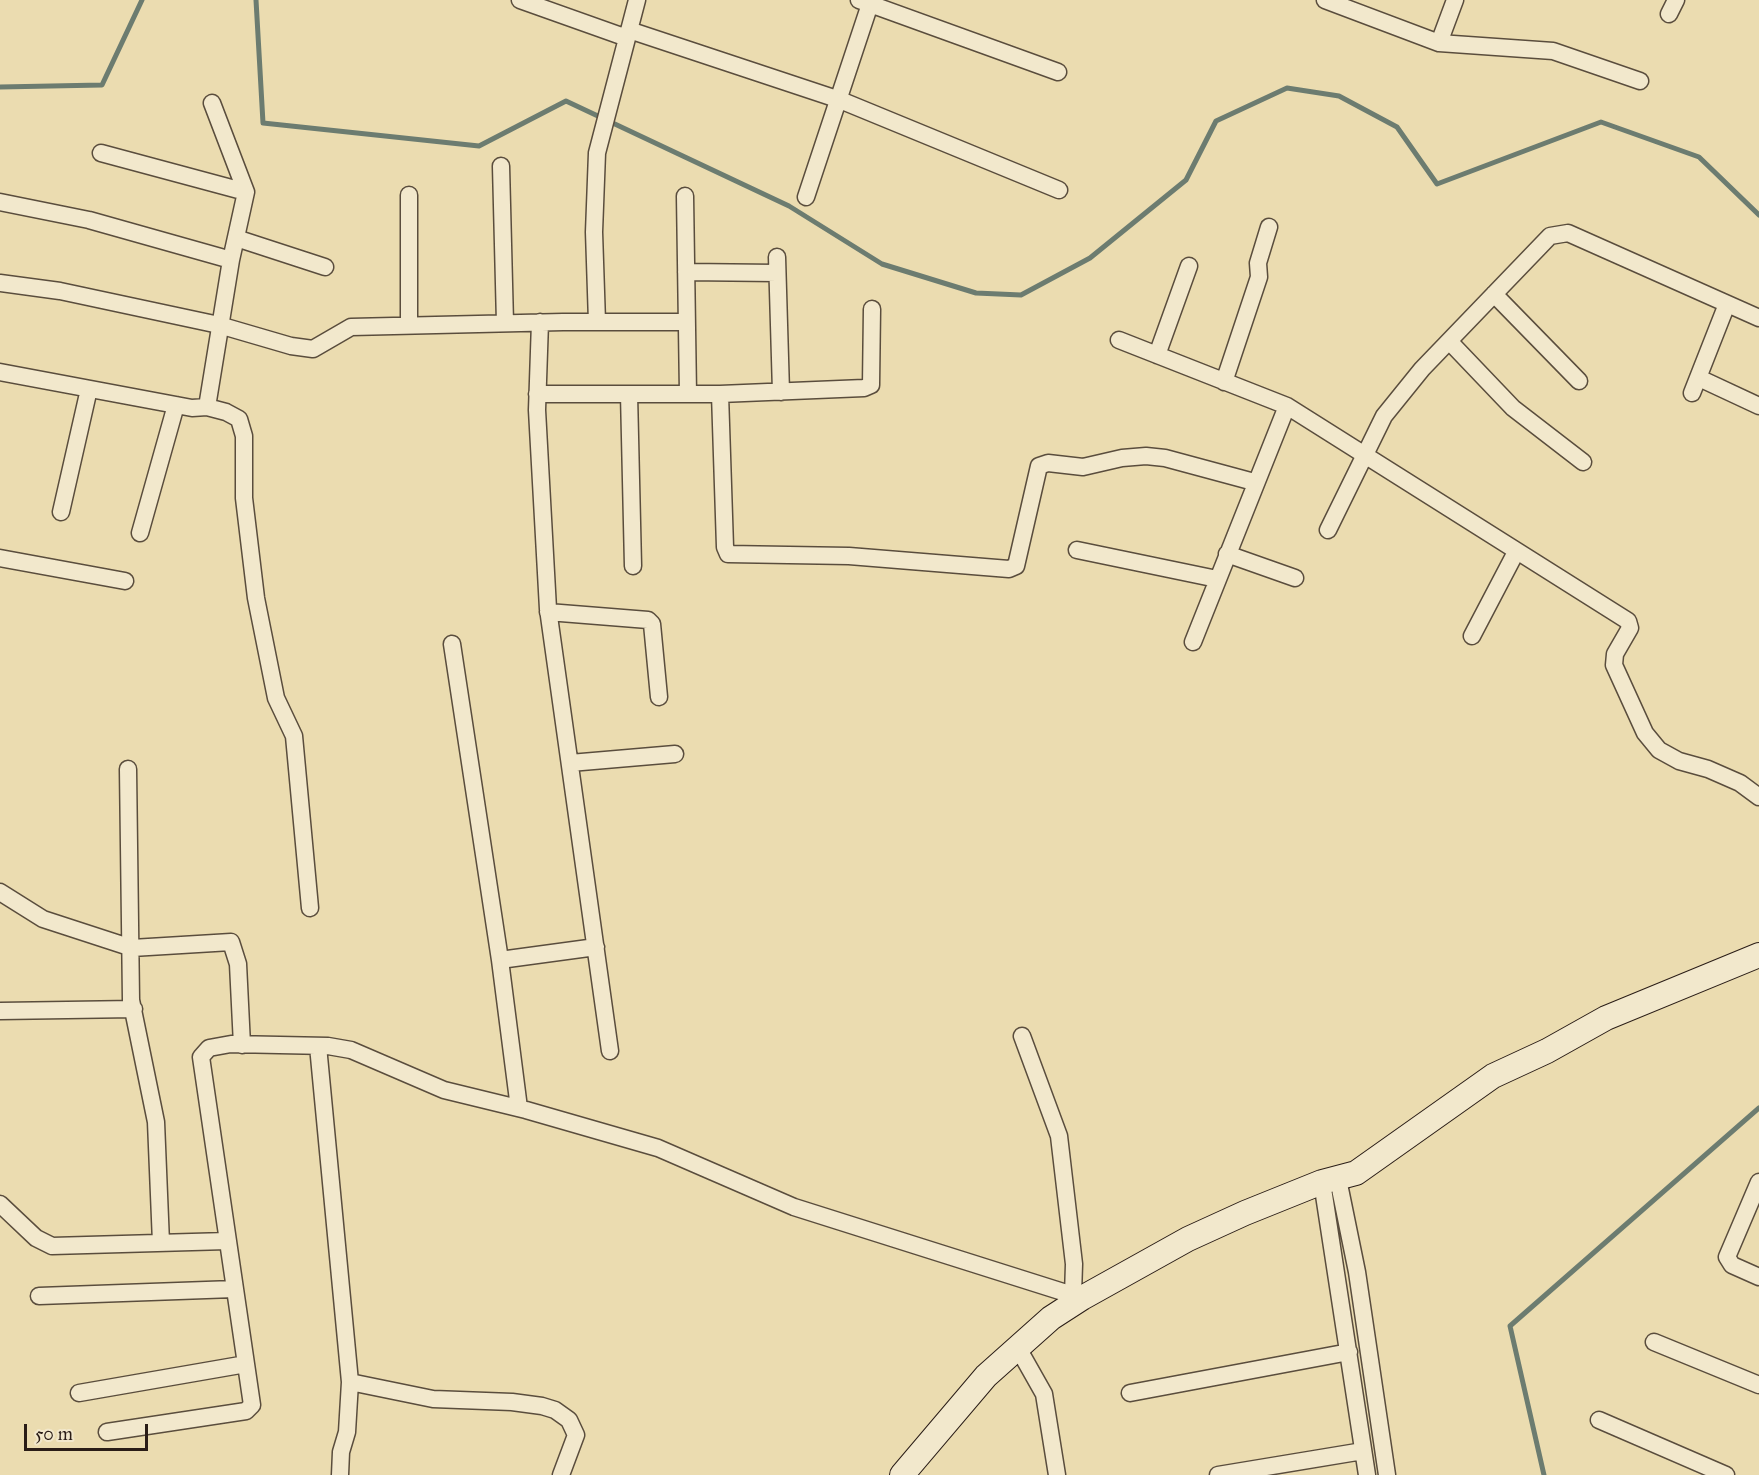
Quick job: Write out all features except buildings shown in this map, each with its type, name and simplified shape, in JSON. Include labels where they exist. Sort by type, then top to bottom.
[{"type":"main road","points":[[902,1475],[986,1376],[1078,1296],[1188,1239],[1245,1213],[1356,1173],[1493,1076],[1547,1051],[1606,1018],[1759,955]]},
{"type":"street","points":[[520,0],[840,100],[1059,190]]},
{"type":"street","points":[[597,322],[594,232],[597,153],[637,0]]},
{"type":"street","points":[[1324,0],[1439,43],[1553,51],[1640,81]]},
{"type":"street","points":[[1439,43],[1455,0]]},
{"type":"street","points":[[806,197],[840,100],[865,2],[1058,72]]},
{"type":"street","points":[[207,407],[219,325],[246,192],[212,103]]},
{"type":"street","points":[[101,153],[246,192]]},
{"type":"street","points":[[501,166],[505,323]]},
{"type":"street","points":[[409,195],[409,324]]},
{"type":"street","points":[[685,196],[688,394]]},
{"type":"street","points":[[0,202],[89,220],[231,260]]},
{"type":"street","points":[[1224,382],[1259,278],[1258,263],[1269,227]]},
{"type":"street","points":[[1328,530],[1384,416],[1422,369],[1550,236],[1568,233],[1759,318]]},
{"type":"street","points":[[236,238],[325,267]]},
{"type":"street","points":[[686,272],[777,265],[781,392]]},
{"type":"street","points":[[1157,355],[1189,266]]},
{"type":"street","points":[[0,283],[60,291],[219,325],[291,346],[314,349],[351,327],[540,322],[686,322]]},
{"type":"street","points":[[1494,294],[1579,381]]},
{"type":"street","points":[[1727,304],[1696,386],[1759,406]]},
{"type":"street","points":[[537,394],[720,394],[864,388],[871,385],[872,309]]},
{"type":"street","points":[[540,322],[537,394],[548,612],[610,1051]]},
{"type":"street","points":[[1119,340],[1287,406],[1628,621],[1630,628],[1615,654],[1614,665],[1645,733],[1659,750],[1679,761],[1708,769],[1740,783],[1759,797]]},
{"type":"street","points":[[1449,341],[1513,408],[1583,462]]},
{"type":"street","points":[[0,374],[176,405],[207,407],[239,419],[244,436],[244,498],[256,598],[276,698],[294,736],[310,908]]},
{"type":"street","points":[[61,512],[89,389]]},
{"type":"street","points":[[629,394],[633,566]]},
{"type":"street","points":[[720,394],[725,547],[729,554],[849,556],[1009,569],[1016,566],[1039,466],[1048,463],[1083,467],[1114,459],[1146,456],[1165,458],[1254,483]]},
{"type":"street","points":[[140,533],[176,405]]},
{"type":"street","points":[[1193,642],[1254,483],[1287,406]]},
{"type":"street","points":[[1077,550],[1217,579]]},
{"type":"street","points":[[1472,636],[1516,552]]},
{"type":"street","points":[[1227,554],[1294,578]]},
{"type":"street","points":[[0,558],[125,580]]},
{"type":"street","points":[[548,612],[648,620],[652,624],[659,697]]},
{"type":"street","points":[[452,644],[500,960],[519,1108]]},
{"type":"street","points":[[570,763],[675,754]]},
{"type":"street","points":[[128,769],[134,1009],[156,1122],[161,1243]]},
{"type":"street","points":[[0,892],[43,919],[132,948],[231,942],[238,964],[242,1045]]},
{"type":"street","points":[[500,960],[596,947]]},
{"type":"street","points":[[0,1011],[87,1012],[134,1009]]},
{"type":"street","points":[[107,1431],[246,1411],[252,1405],[201,1057],[209,1048],[242,1045],[318,1046],[351,1050],[444,1090],[519,1108],[658,1148],[794,1207],[1078,1296],[1059,1136],[1022,1036]]},
{"type":"street","points":[[318,1046],[350,1382],[347,1432],[341,1452],[340,1475]]},
{"type":"street","points":[[1330,1181],[1349,1352],[1366,1475]]},
{"type":"street","points":[[1330,1181],[1357,1272],[1387,1475]]},
{"type":"street","points":[[1759,1182],[1727,1257],[1732,1265],[1759,1277]]},
{"type":"street","points":[[0,1204],[36,1238],[52,1246],[227,1241]]},
{"type":"street","points":[[39,1296],[234,1289]]},
{"type":"street","points":[[1654,1342],[1759,1385]]},
{"type":"street","points":[[1018,1348],[1044,1394],[1057,1475]]},
{"type":"street","points":[[1131,1393],[1349,1352]]},
{"type":"street","points":[[79,1393],[246,1364]]},
{"type":"street","points":[[350,1382],[433,1399],[512,1402],[555,1410],[569,1420],[576,1435],[561,1475]]},
{"type":"street","points":[[1599,1420],[1726,1475]]},
{"type":"street","points":[[1218,1475],[1363,1450]]},
{"type":"waterway","points":[[0,87],[102,85],[142,0]]},
{"type":"waterway","points":[[256,0],[263,123],[479,146],[566,101],[789,206],[882,264],[976,293],[1021,295],[1090,258],[1186,180],[1216,121],[1287,88],[1339,96],[1397,127],[1437,184],[1601,122],[1699,157],[1759,215]]},
{"type":"waterway","points":[[1544,1475],[1510,1326],[1759,1108]]}]
